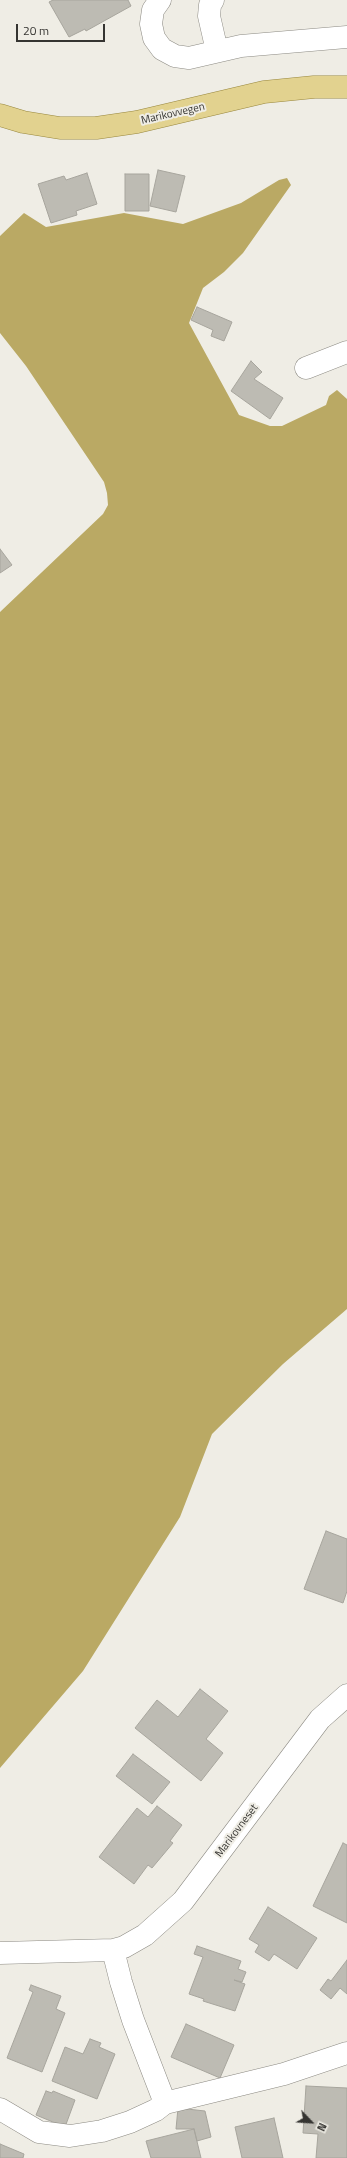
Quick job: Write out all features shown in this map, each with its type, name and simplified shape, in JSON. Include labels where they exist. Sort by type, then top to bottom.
[{"type":"main road","name":"Marikovvegen","points":[[0,115],[24,122],[60,128],[96,128],[136,122],[264,92],[314,87],[347,87]]},
{"type":"street","points":[[160,0],[153,10],[151,24],[154,38],[162,49],[175,56],[189,58],[241,46],[347,37]]},
{"type":"street","points":[[213,0],[210,5],[209,16],[217,51]]},
{"type":"street","points":[[306,368],[347,352]]},
{"type":"street","name":"Marikovneset","points":[[0,1953],[113,1950],[124,1947],[145,1935],[183,1901],[320,1719],[347,1695]]},
{"type":"street","points":[[113,1950],[133,2020],[165,2102]]},
{"type":"street","points":[[0,2109],[39,2132],[70,2136],[102,2131],[130,2122],[156,2110],[165,2102],[284,2074],[347,2053]]},
{"type":"shaded area","points":[[287,178],[291,185],[243,253],[224,272],[203,288],[189,323],[239,415],[270,426],[282,426],[326,405],[329,396],[337,390],[347,399],[347,1309],[283,1364],[212,1434],[180,1517],[83,1671],[0,1768],[0,612],[103,514],[108,505],[104,482],[26,366],[0,333],[0,236],[24,213],[46,227],[124,213],[183,224],[241,203],[279,180]]},
{"type":"building","points":[[53,0],[128,0],[131,6],[86,31],[85,29],[69,37],[49,2]]},
{"type":"building","points":[[158,170],[185,176],[176,212],[150,206]]},
{"type":"building","points":[[87,173],[97,204],[76,211],[77,215],[51,223],[38,184],[64,176],[66,180]]},
{"type":"building","points":[[125,174],[149,174],[149,211],[125,211]]},
{"type":"building","points":[[197,307],[232,322],[224,341],[211,336],[213,330],[191,320]]},
{"type":"building","points":[[251,361],[262,372],[254,379],[283,398],[270,419],[231,391]]},
{"type":"building","points":[[0,549],[12,565],[0,573]]},
{"type":"building","points":[[326,1531],[347,1539],[347,1591],[343,1603],[304,1589]]},
{"type":"building","points":[[200,1689],[228,1711],[206,1739],[223,1753],[201,1781],[135,1728],[157,1700],[178,1717]]},
{"type":"building","points":[[133,1754],[170,1782],[152,1804],[116,1776]]},
{"type":"building","points":[[157,1806],[182,1825],[170,1841],[173,1843],[152,1868],[148,1865],[134,1884],[99,1857],[137,1808],[148,1817]]},
{"type":"building","points":[[343,1843],[347,1845],[347,1923],[313,1906]]},
{"type":"building","points":[[268,1907],[317,1938],[297,1969],[274,1954],[269,1961],[255,1952],[259,1945],[249,1939]]},
{"type":"building","points":[[197,1946],[241,1961],[238,1969],[246,1972],[242,1982],[234,1980],[245,1984],[235,2011],[203,2001],[204,1999],[189,1994],[203,1957],[194,1954]]},
{"type":"building","points":[[347,1960],[347,1994],[340,1988],[331,1999],[320,1990],[328,1979],[331,1981]]},
{"type":"building","points":[[31,1985],[61,1996],[56,2009],[65,2013],[42,2072],[7,2058],[33,1992],[29,1990]]},
{"type":"building","points":[[186,2024],[234,2045],[220,2078],[171,2057]]},
{"type":"building","points":[[90,2039],[101,2043],[99,2047],[115,2054],[97,2099],[52,2081],[65,2047],[83,2054]]},
{"type":"building","points":[[306,2086],[347,2088],[347,2158],[316,2158],[318,2134],[303,2133]]},
{"type":"building","points":[[46,2091],[52,2093],[53,2091],[75,2100],[65,2127],[36,2115]]},
{"type":"building","points":[[178,2108],[205,2111],[211,2137],[197,2141],[194,2129],[176,2129]]},
{"type":"building","points":[[274,2118],[283,2158],[242,2158],[235,2127]]},
{"type":"building","points":[[194,2129],[201,2158],[151,2158],[146,2141]]},
{"type":"building","points":[[0,2144],[24,2154],[23,2158],[0,2158]]}]
